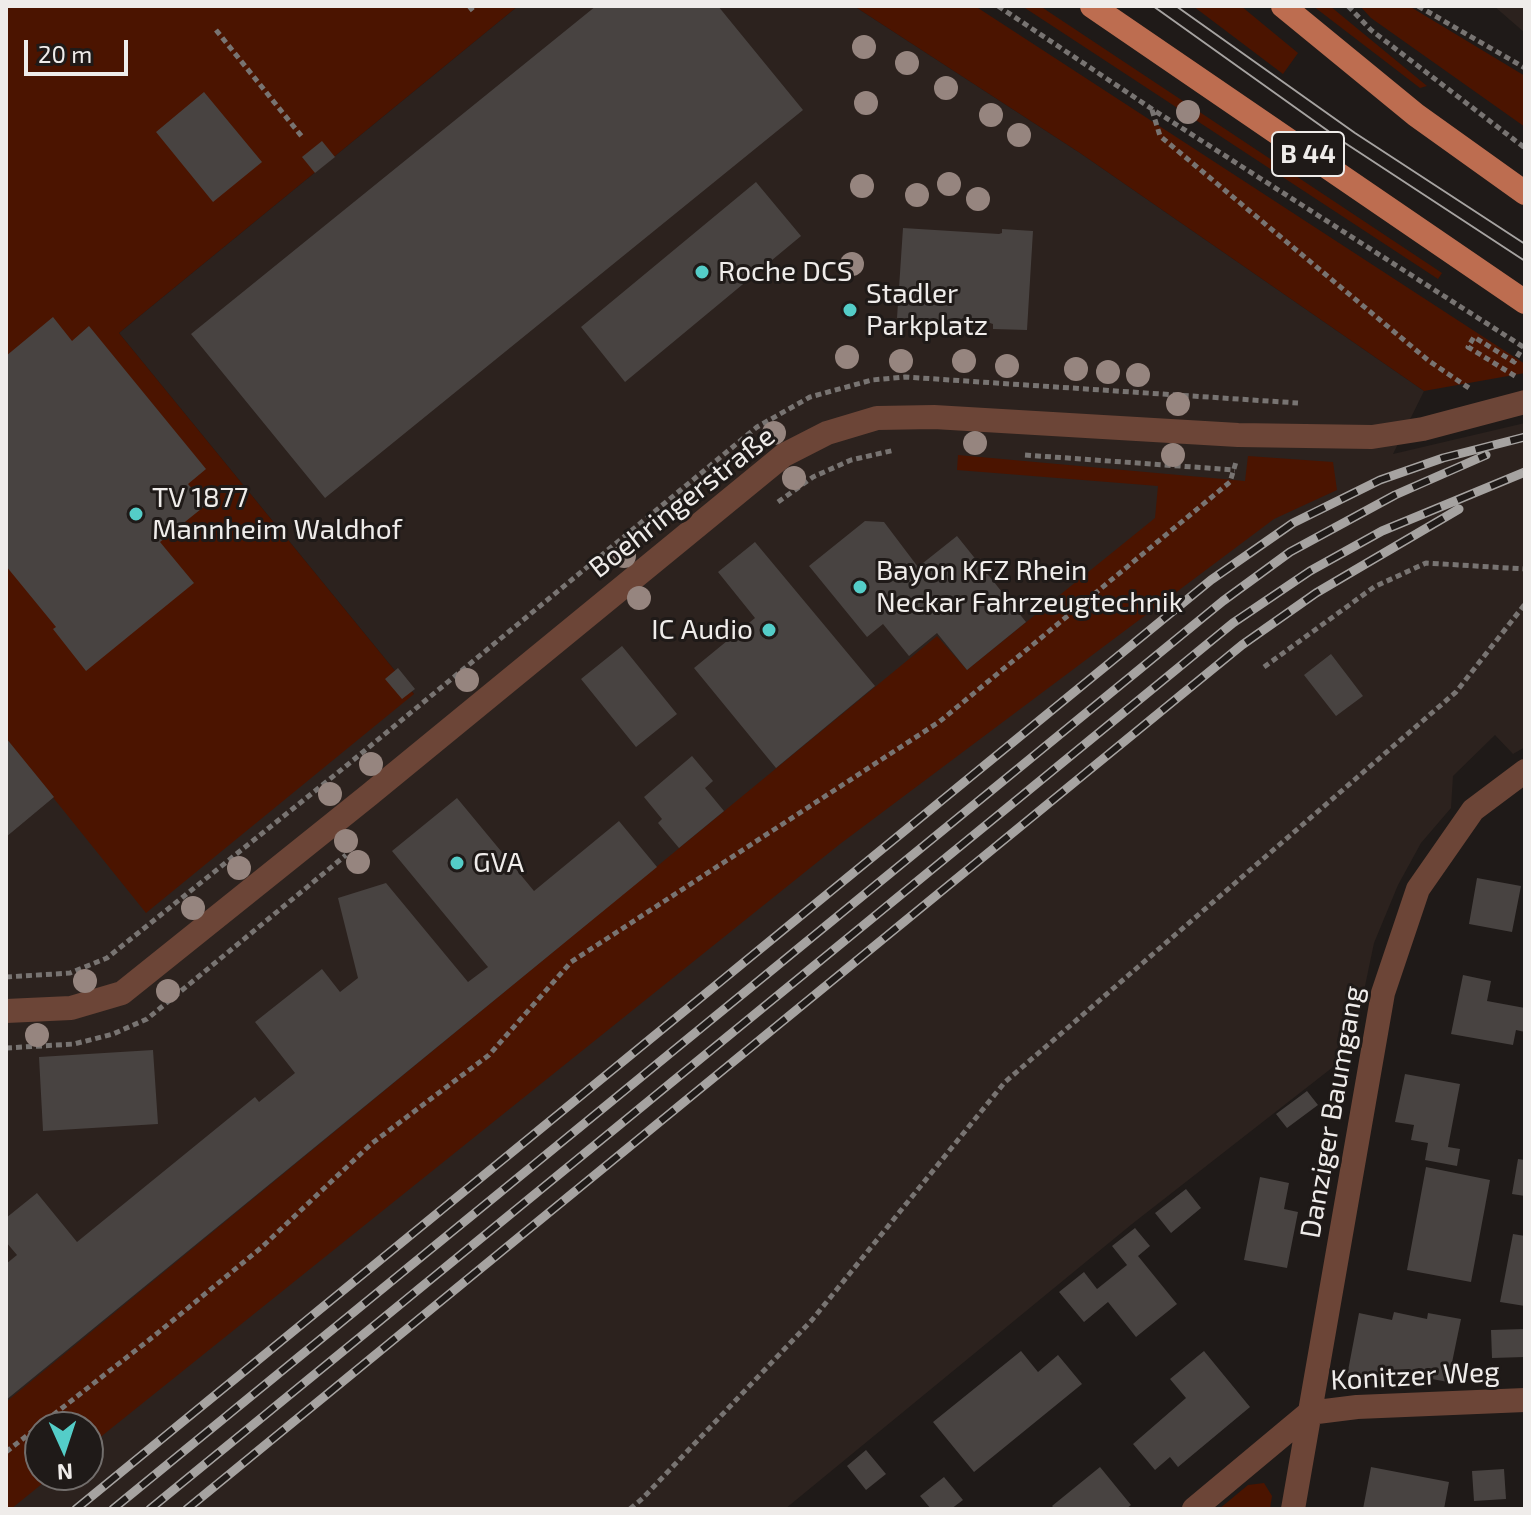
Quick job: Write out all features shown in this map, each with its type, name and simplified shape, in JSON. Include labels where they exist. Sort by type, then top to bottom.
[{"type":"main road","name":"B 44","points":[[1092,6],[1525,302]]},
{"type":"main road","points":[[1283,6],[1416,115],[1525,193]]},
{"type":"street","name":"Boehringerstraße","points":[[6,1011],[71,1008],[122,993],[784,455],[827,433],[877,418],[934,417],[1238,435],[1372,437],[1423,429],[1523,391]]},
{"type":"street","name":"Danziger Baumgang","points":[[1293,1509],[1383,993],[1418,889],[1473,810],[1525,771]]},
{"type":"street","name":"Konitzer Weg","points":[[1309,1413],[1357,1407],[1525,1400]]},
{"type":"street","points":[[1194,1509],[1309,1413]]},
{"type":"path","points":[[998,6],[1152,109],[1524,348],[1514,362],[1474,337],[1468,347],[1523,391]]},
{"type":"path","points":[[1348,6],[1371,30],[1525,148]]},
{"type":"path","points":[[1418,6],[1525,68]]},
{"type":"path","points":[[216,30],[303,138]]},
{"type":"path","points":[[1152,109],[1160,136],[1418,351],[1473,390],[1457,394]]},
{"type":"path","points":[[6,977],[70,973],[107,958],[346,766],[757,427],[810,397],[872,380],[905,377],[1302,403]]},
{"type":"path","points":[[6,1452],[262,1247],[371,1144],[489,1055],[571,962],[939,722],[1230,482],[1235,470],[1238,435]]},
{"type":"path","points":[[766,510],[813,477],[851,460],[896,449],[909,449]]},
{"type":"path","points":[[1013,454],[1235,470]]},
{"type":"path","points":[[1264,667],[1374,587],[1426,563],[1525,569]]},
{"type":"path","points":[[630,1509],[812,1320],[1005,1082],[1456,692],[1525,604]]},
{"type":"path","points":[[6,1048],[74,1044],[113,1034],[147,1019],[353,849]]},
{"type":"shaded area","name":"TV 1877 Mannheim Waldhof","points":[[6,6],[518,6],[119,333],[414,694],[146,913],[6,739]]},
{"type":"shaded area","points":[[518,6],[854,6],[1080,153],[1424,391],[1393,454],[1525,423],[1525,747],[1513,754],[1495,735],[1453,776],[1451,808],[1421,843],[1398,885],[1374,943],[1351,1053],[1132,1224],[785,1509],[6,1509],[6,739],[414,694],[119,333]]},
{"type":"shaded area","points":[[854,6],[975,6],[1525,364],[1525,373],[1424,391],[1080,153]]},
{"type":"shaded area","points":[[1022,6],[1040,6],[1442,273],[1438,279]]},
{"type":"shaded area","points":[[1193,6],[1241,6],[1298,53],[1283,74]]},
{"type":"shaded area","points":[[1313,6],[1330,6],[1427,86],[1420,88]]},
{"type":"shaded area","points":[[1360,6],[1409,6],[1525,76],[1525,127],[1371,18]]},
{"type":"shaded area","points":[[1494,6],[1525,6],[1525,33]]},
{"type":"shaded area","points":[[958,455],[1245,481],[1248,456],[1333,462],[1337,490],[1274,519],[840,844],[104,1434],[104,1411],[24,1411],[24,1491],[33,1491],[11,1509],[6,1509],[6,1402],[937,636],[967,670],[1155,518],[1158,486],[957,470]]},
{"type":"shaded area","points":[[1264,1483],[1272,1496],[1270,1509],[1219,1509],[1248,1485]]},
{"type":"building","points":[[596,6],[718,6],[803,110],[325,498],[191,334]]},
{"type":"building","points":[[204,92],[262,162],[213,202],[156,132]]},
{"type":"building","points":[[322,141],[335,157],[315,173],[302,157]]},
{"type":"building","name":"Roche DCS","points":[[756,182],[801,236],[625,382],[581,327]]},
{"type":"building","points":[[903,228],[999,234],[1002,229],[1033,231],[1027,330],[993,329],[990,323],[897,318]]},
{"type":"building","points":[[53,317],[72,341],[89,326],[206,469],[188,484],[206,505],[160,542],[194,583],[86,671],[53,629],[56,627],[6,566],[6,356]]},
{"type":"building","points":[[865,521],[884,522],[918,567],[957,536],[1026,622],[967,670],[937,633],[909,656],[883,624],[867,637],[809,566]]},
{"type":"building","points":[[755,542],[875,686],[776,768],[694,668],[755,618],[718,572]]},
{"type":"building","points":[[622,646],[677,714],[636,747],[581,679]]},
{"type":"building","points":[[1331,654],[1363,696],[1336,716],[1304,675]]},
{"type":"building","points":[[398,668],[415,689],[402,699],[385,679]]},
{"type":"building","points":[[6,738],[54,797],[6,837]]},
{"type":"building","points":[[692,756],[713,781],[705,788],[724,811],[679,848],[658,823],[662,819],[644,797]]},
{"type":"building","points":[[457,798],[534,891],[619,821],[657,867],[6,1400],[6,1264],[17,1255],[6,1242],[6,1218],[37,1193],[77,1242],[255,1097],[259,1102],[295,1073],[255,1022],[322,969],[340,992],[358,978],[338,898],[386,883],[468,982],[488,967],[392,851]]},
{"type":"building","points":[[1477,878],[1521,886],[1512,932],[1469,924]]},
{"type":"building","points":[[1463,975],[1491,981],[1487,1001],[1525,1008],[1525,1032],[1516,1030],[1513,1045],[1451,1034]]},
{"type":"building","points":[[153,1050],[158,1124],[43,1131],[39,1057]]},
{"type":"building","points":[[1405,1074],[1460,1084],[1448,1147],[1460,1149],[1457,1166],[1425,1160],[1428,1143],[1411,1140],[1414,1125],[1395,1122]]},
{"type":"building","points":[[1307,1091],[1318,1105],[1287,1128],[1276,1114]]},
{"type":"building","points":[[1518,1159],[1525,1160],[1525,1196],[1512,1194]]},
{"type":"building","points":[[1426,1167],[1490,1180],[1471,1282],[1407,1270]]},
{"type":"building","points":[[1260,1177],[1289,1183],[1284,1209],[1298,1212],[1287,1268],[1244,1260]]},
{"type":"building","points":[[1186,1189],[1201,1208],[1171,1233],[1155,1213]]},
{"type":"building","points":[[1135,1228],[1150,1246],[1138,1256],[1177,1304],[1136,1337],[1108,1302],[1084,1322],[1059,1292],[1084,1272],[1097,1289],[1127,1265],[1112,1246]]},
{"type":"building","points":[[1513,1234],[1525,1236],[1525,1306],[1500,1302]]},
{"type":"building","points":[[1394,1312],[1427,1319],[1428,1313],[1461,1319],[1448,1382],[1416,1376],[1414,1381],[1382,1374],[1380,1382],[1347,1376],[1359,1313],[1392,1320]]},
{"type":"building","points":[[1525,1329],[1525,1357],[1492,1358],[1491,1330]]},
{"type":"building","points":[[1021,1351],[1038,1372],[1058,1355],[1082,1384],[974,1472],[933,1422]]},
{"type":"building","points":[[1204,1351],[1250,1407],[1178,1467],[1170,1457],[1155,1470],[1133,1444],[1186,1398],[1170,1379]]},
{"type":"building","points":[[866,1450],[886,1474],[866,1490],[847,1466]]},
{"type":"building","points":[[1100,1467],[1131,1505],[1126,1509],[1055,1509],[1052,1506]]},
{"type":"building","points":[[1371,1467],[1449,1482],[1444,1509],[1363,1509]]},
{"type":"building","points":[[1504,1469],[1506,1499],[1474,1501],[1472,1471]]},
{"type":"building","points":[[944,1477],[963,1500],[951,1509],[931,1509],[920,1496]]},
{"type":"tram line","points":[[1153,6],[1345,143],[1525,261]]},
{"type":"tram line","points":[[1176,6],[1355,133],[1525,244]]},
{"type":"railway","points":[[76,1509],[1211,580],[1293,523],[1380,480],[1443,458],[1525,437]]},
{"type":"railway","points":[[113,1509],[1223,601],[1290,552],[1395,495],[1486,455]]},
{"type":"railway","points":[[150,1509],[1233,623],[1310,571],[1382,531],[1525,472]]},
{"type":"railway","points":[[187,1509],[1242,645],[1316,593],[1459,509]]},
{"type":"place","name":"Roche DCS","points":[[702,272]]},
{"type":"place","name":"Stadler Parkplatz","points":[[850,310]]},
{"type":"place","name":"TV 1877 Mannheim Waldhof","points":[[136,514]]},
{"type":"place","name":"Bayon KFZ Rhein Neckar Fahrzeugtechnik","points":[[860,587]]},
{"type":"place","name":"IC Audio","points":[[769,630]]},
{"type":"place","name":"GVA","points":[[457,863]]}]
